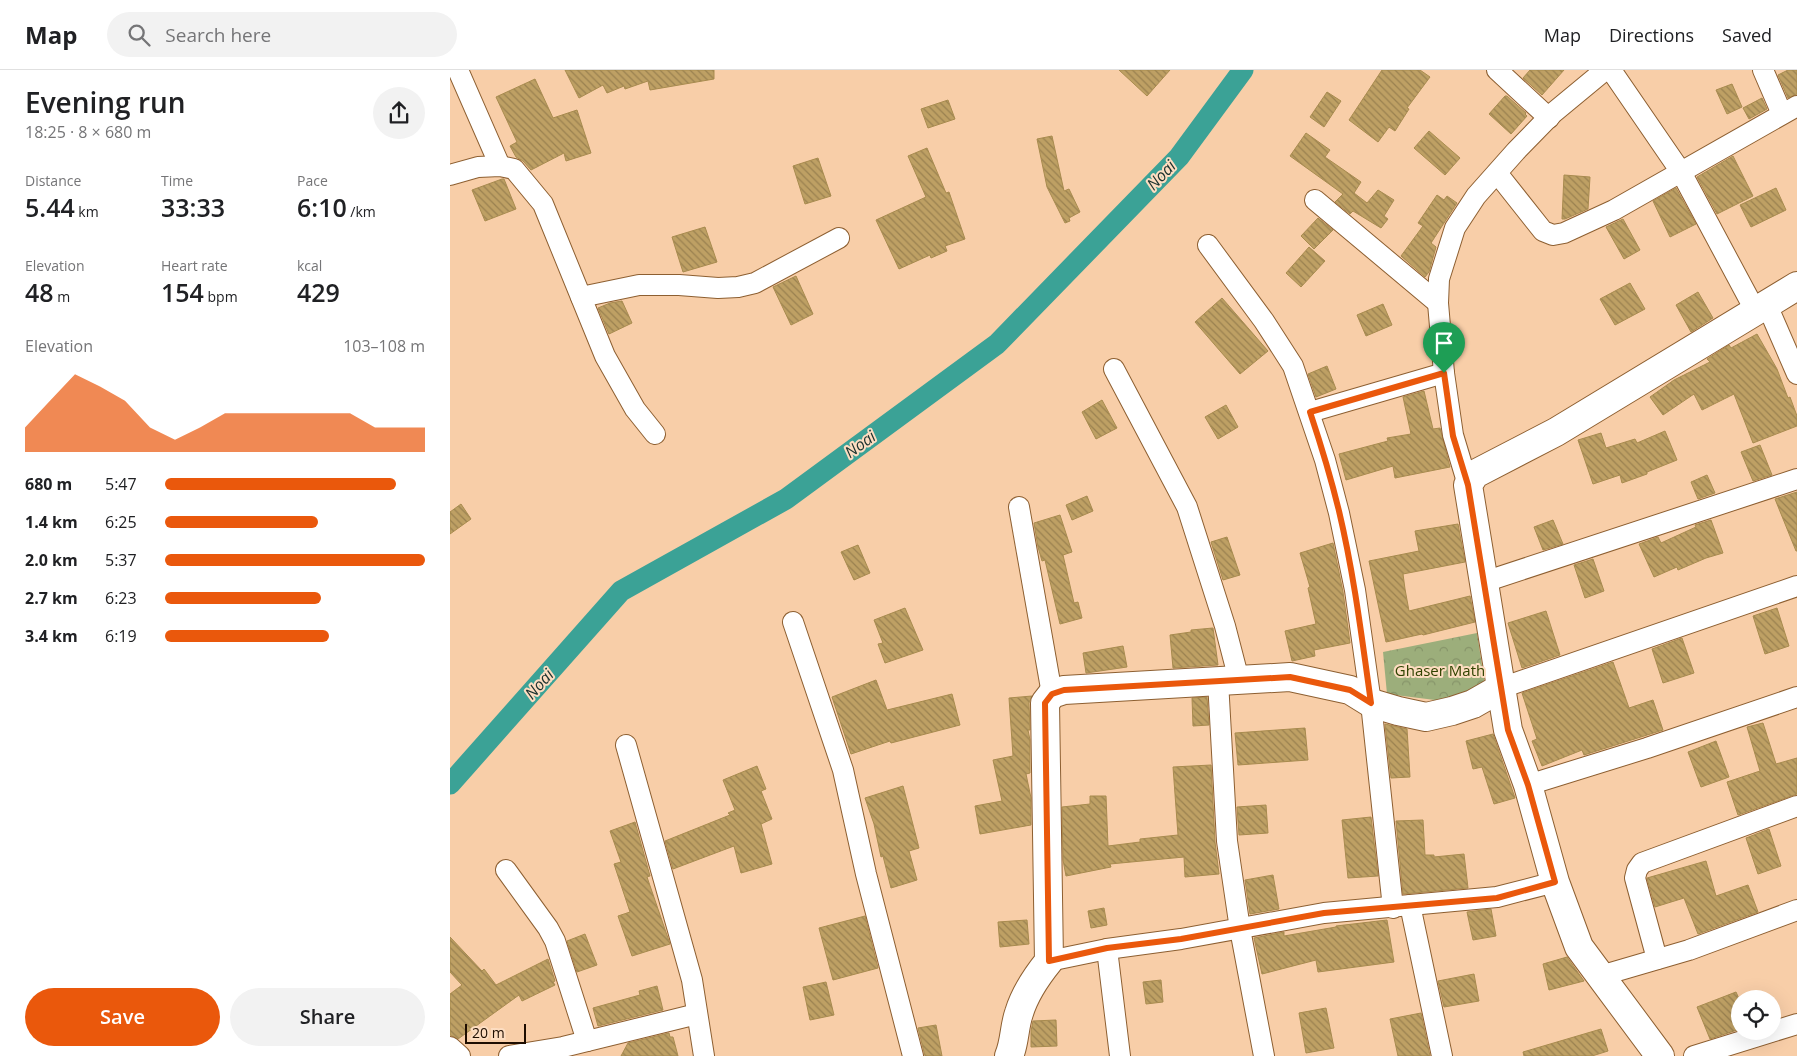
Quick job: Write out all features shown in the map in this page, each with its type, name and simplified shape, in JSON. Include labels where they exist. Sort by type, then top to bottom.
[{"type":"street","points":[[458,70],[500,166]]},
{"type":"street","points":[[1497,70],[1549,118]]},
{"type":"street","points":[[1605,70],[1549,118],[1476,196],[1455,228],[1439,279],[1438,303],[1444,373],[1453,436],[1468,485],[1508,730],[1528,785],[1555,882],[1579,947],[1660,1056]]},
{"type":"street","points":[[1611,70],[1681,172],[1762,308],[1797,374]]},
{"type":"street","points":[[1497,173],[1543,230],[1553,235],[1564,233],[1614,210],[1790,110],[1763,70]]},
{"type":"street","points":[[450,175],[478,168],[500,166],[514,169],[543,204],[605,356],[635,409],[655,434]]},
{"type":"street","points":[[1315,200],[1438,303]]},
{"type":"street","points":[[581,298],[639,285],[738,287],[755,283],[839,238]]},
{"type":"street","points":[[1208,245],[1264,321],[1293,366],[1325,460],[1339,513],[1355,590],[1402,907],[1442,1056]]},
{"type":"street","points":[[1468,485],[1475,474],[1556,432],[1797,286]]},
{"type":"street","points":[[1114,369],[1187,507],[1226,626],[1228,681],[1227,840],[1240,929],[1264,1056]]},
{"type":"street","points":[[1310,412],[1444,373]]},
{"type":"street","points":[[1484,582],[1797,479]]},
{"type":"street","points":[[1019,507],[1052,694]]},
{"type":"street","points":[[1049,961],[1045,703],[1052,694],[1064,690],[1290,677],[1350,690],[1371,703],[1398,711],[1426,716],[1452,711],[1473,704],[1501,688],[1797,586]]},
{"type":"street","points":[[793,622],[842,770],[866,874],[914,1056]]},
{"type":"street","points":[[1528,785],[1647,748],[1797,697]]},
{"type":"street","points":[[626,745],[692,980],[704,1056]]},
{"type":"street","points":[[1657,959],[1635,878],[1637,870],[1642,863],[1797,806]]},
{"type":"street","points":[[506,870],[548,928],[555,941],[587,1041]]},
{"type":"street","points":[[1009,1056],[1013,1046],[1018,1014],[1030,984],[1049,961],[1107,948],[1181,939],[1324,913],[1497,898],[1555,882]]},
{"type":"street","points":[[1600,976],[1734,935],[1797,910]]},
{"type":"street","points":[[1107,948],[1120,1056]]},
{"type":"street","points":[[509,1056],[563,1047],[697,1014]]},
{"type":"street","points":[[1694,1056],[1797,1024]]},
{"type":"street","points":[[450,1047],[460,1056]]},
{"type":"green space","name":"Ghaser Math","points":[[1477,633],[1485,685],[1443,701],[1387,694],[1383,652]]},
{"type":"building","points":[[565,70],[714,70],[714,79],[650,90],[648,81],[625,89],[624,86],[607,93],[603,85],[579,98]]},
{"type":"building","points":[[1119,70],[1170,70],[1147,96]]},
{"type":"building","points":[[1382,70],[1420,70],[1430,77],[1407,108],[1409,109],[1395,131],[1389,127],[1378,142],[1349,120]]},
{"type":"building","points":[[1530,70],[1564,70],[1542,95],[1523,78]]},
{"type":"building","points":[[1788,70],[1797,70],[1797,94],[1788,98],[1778,75]]},
{"type":"building","points":[[535,79],[553,118],[577,110],[591,153],[566,161],[564,153],[531,170],[523,161],[516,157],[510,146],[517,142],[496,97]]},
{"type":"building","points":[[1732,84],[1742,107],[1727,114],[1716,90]]},
{"type":"building","points":[[1327,92],[1341,101],[1324,127],[1310,117]]},
{"type":"building","points":[[1505,96],[1526,113],[1527,116],[1511,134],[1489,114]]},
{"type":"building","points":[[1762,98],[1767,109],[1749,119],[1743,108]]},
{"type":"building","points":[[948,100],[955,119],[928,128],[921,109]]},
{"type":"building","points":[[1429,131],[1460,158],[1445,175],[1414,148]]},
{"type":"building","points":[[1306,133],[1330,150],[1325,157],[1361,182],[1354,193],[1367,203],[1378,190],[1394,200],[1384,216],[1388,219],[1381,228],[1353,211],[1350,214],[1335,202],[1343,194],[1290,156]]},
{"type":"building","points":[[1052,136],[1064,191],[1069,189],[1080,212],[1069,218],[1070,221],[1065,223],[1047,187],[1037,139]]},
{"type":"building","points":[[927,148],[946,193],[949,192],[965,239],[945,246],[947,251],[931,258],[930,255],[899,269],[876,220],[926,197],[908,156]]},
{"type":"building","points":[[1733,156],[1753,196],[1717,214],[1697,177]]},
{"type":"building","points":[[818,158],[831,196],[805,204],[793,166]]},
{"type":"building","points":[[1564,175],[1590,177],[1588,209],[1562,219]]},
{"type":"building","points":[[504,179],[516,209],[485,221],[472,190]]},
{"type":"building","points":[[1676,188],[1696,224],[1670,237],[1653,201]]},
{"type":"building","points":[[1776,188],[1786,210],[1751,227],[1740,205]]},
{"type":"building","points":[[1437,195],[1444,200],[1447,196],[1457,203],[1431,243],[1436,247],[1429,272],[1425,277],[1401,256],[1423,226],[1418,223]]},
{"type":"building","points":[[1318,218],[1333,230],[1314,249],[1301,236]]},
{"type":"building","points":[[1623,219],[1640,250],[1624,259],[1606,227]]},
{"type":"building","points":[[705,227],[717,262],[683,272],[672,237]]},
{"type":"building","points":[[1309,247],[1325,261],[1301,287],[1286,273]]},
{"type":"building","points":[[796,276],[813,314],[791,325],[773,287]]},
{"type":"building","points":[[1630,283],[1645,309],[1615,325],[1600,299]]},
{"type":"building","points":[[1698,292],[1713,318],[1691,332],[1676,305]]},
{"type":"building","points":[[1222,298],[1268,351],[1240,374],[1195,322]]},
{"type":"building","points":[[622,301],[632,323],[609,334],[598,308]]},
{"type":"building","points":[[1383,304],[1392,325],[1366,336],[1357,315]]},
{"type":"building","points":[[1757,334],[1777,369],[1788,398],[1790,397],[1797,416],[1797,426],[1753,443],[1734,394],[1702,410],[1694,394],[1663,415],[1650,397],[1674,380],[1710,362],[1707,359],[1729,345],[1731,348]]},
{"type":"building","points":[[1327,366],[1336,389],[1316,397],[1308,374]]},
{"type":"building","points":[[1424,391],[1433,429],[1440,428],[1450,467],[1395,478],[1393,466],[1346,480],[1339,454],[1388,441],[1387,438],[1411,434],[1403,397]]},
{"type":"building","points":[[1102,400],[1117,428],[1096,439],[1082,412]]},
{"type":"building","points":[[1226,405],[1238,427],[1218,439],[1205,417]]},
{"type":"building","points":[[1665,431],[1677,460],[1622,483],[1620,475],[1593,484],[1578,440],[1601,433],[1606,448],[1635,439],[1637,443]]},
{"type":"building","points":[[1760,445],[1772,475],[1753,481],[1741,452]]},
{"type":"building","points":[[1707,475],[1715,493],[1698,499],[1691,482]]},
{"type":"building","points":[[1797,492],[1797,551],[1796,551],[1775,499]]},
{"type":"building","points":[[1087,496],[1093,511],[1072,520],[1066,505]]},
{"type":"building","points":[[461,504],[471,519],[450,534],[450,512]]},
{"type":"building","points":[[1060,515],[1072,552],[1063,555],[1074,603],[1078,602],[1082,618],[1060,624],[1045,560],[1042,561],[1038,547],[1034,523]]},
{"type":"building","points":[[1553,520],[1563,544],[1543,550],[1534,527]]},
{"type":"building","points":[[1711,520],[1723,553],[1678,570],[1677,567],[1654,577],[1639,544],[1658,537],[1661,543],[1696,527],[1695,525]]},
{"type":"building","points":[[1458,524],[1465,562],[1403,574],[1405,589],[1409,611],[1470,596],[1475,622],[1386,642],[1369,561],[1419,551],[1415,531]]},
{"type":"building","points":[[1227,537],[1240,575],[1223,580],[1211,542]]},
{"type":"building","points":[[1333,543],[1343,592],[1350,643],[1314,650],[1315,656],[1292,661],[1285,631],[1316,624],[1308,588],[1310,587],[1300,553]]},
{"type":"building","points":[[858,545],[870,573],[854,580],[841,552]]},
{"type":"building","points":[[1593,559],[1604,591],[1585,598],[1574,565]]},
{"type":"building","points":[[905,608],[923,650],[885,663],[878,644],[883,643],[874,620]]},
{"type":"building","points":[[1777,608],[1789,646],[1765,654],[1753,616]]},
{"type":"building","points":[[1546,611],[1560,655],[1522,668],[1508,623]]},
{"type":"building","points":[[1213,628],[1218,665],[1173,668],[1170,635],[1191,632],[1191,630]]},
{"type":"building","points":[[1682,638],[1694,673],[1663,683],[1652,649]]},
{"type":"building","points":[[1123,646],[1127,667],[1086,673],[1083,653]]},
{"type":"building","points":[[1613,662],[1629,708],[1653,700],[1663,730],[1584,755],[1582,750],[1542,766],[1532,741],[1537,739],[1522,693]]},
{"type":"building","points":[[876,680],[887,710],[952,694],[960,725],[891,743],[890,741],[851,754],[832,697]]},
{"type":"building","points":[[1032,696],[1029,703],[1030,730],[1028,730],[1030,740],[1030,773],[1026,774],[1031,798],[1031,825],[980,834],[975,806],[1002,801],[993,760],[1013,756],[1009,698]]},
{"type":"building","points":[[1207,697],[1209,725],[1193,726],[1192,698]]},
{"type":"building","points":[[1763,723],[1776,764],[1797,758],[1797,794],[1738,815],[1727,782],[1760,771],[1747,727]]},
{"type":"building","points":[[1385,724],[1407,729],[1410,777],[1391,778]]},
{"type":"building","points":[[1305,728],[1308,760],[1238,765],[1235,733]]},
{"type":"building","points":[[1493,734],[1515,798],[1494,804],[1482,767],[1473,769],[1466,741]]},
{"type":"building","points":[[1716,741],[1729,777],[1701,787],[1688,752]]},
{"type":"building","points":[[1211,765],[1215,842],[1219,874],[1185,877],[1184,857],[1110,864],[1111,867],[1066,876],[1063,860],[1062,807],[1090,804],[1090,796],[1106,796],[1108,846],[1140,842],[1140,839],[1178,835],[1173,767]]},
{"type":"building","points":[[757,766],[766,789],[761,791],[772,819],[761,824],[772,864],[741,873],[734,846],[673,869],[665,841],[730,815],[728,813],[735,810],[723,780]]},
{"type":"building","points":[[903,786],[919,848],[909,851],[917,880],[891,888],[865,798]]},
{"type":"building","points":[[1266,805],[1268,833],[1239,835],[1237,807]]},
{"type":"building","points":[[1371,817],[1378,876],[1348,878],[1342,820]]},
{"type":"building","points":[[1423,820],[1425,855],[1434,855],[1434,857],[1464,854],[1468,888],[1403,894],[1396,821]]},
{"type":"building","points":[[635,822],[650,876],[647,877],[670,944],[632,956],[618,916],[630,912],[614,864],[621,862],[610,831]]},
{"type":"building","points":[[1769,829],[1781,866],[1758,874],[1746,838]]},
{"type":"building","points":[[1706,861],[1716,896],[1748,885],[1758,912],[1698,934],[1684,898],[1655,907],[1647,878]]},
{"type":"building","points":[[1273,875],[1279,909],[1250,914],[1245,880]]},
{"type":"building","points":[[1104,908],[1107,925],[1091,928],[1088,911]]},
{"type":"building","points":[[1491,909],[1496,936],[1473,940],[1467,912]]},
{"type":"building","points":[[865,916],[878,968],[833,980],[819,928]]},
{"type":"building","points":[[1027,920],[1029,944],[1000,947],[998,922]]},
{"type":"building","points":[[1387,920],[1394,962],[1318,972],[1316,960],[1262,974],[1254,938],[1284,932],[1284,936],[1336,926]]},
{"type":"building","points":[[585,934],[597,965],[577,972],[567,941]]},
{"type":"building","points":[[450,937],[482,971],[484,969],[496,985],[548,959],[555,985],[522,1001],[519,995],[458,1039],[450,1035],[450,994],[462,985],[450,972]]},
{"type":"building","points":[[1567,957],[1584,981],[1549,990],[1543,964]]},
{"type":"building","points":[[1474,974],[1479,1001],[1444,1007],[1438,981]]},
{"type":"building","points":[[1161,980],[1163,1002],[1146,1004],[1143,982]]},
{"type":"building","points":[[826,982],[834,1015],[810,1020],[803,987]]},
{"type":"building","points":[[657,986],[663,1010],[598,1026],[593,1008],[640,995],[639,991]]},
{"type":"building","points":[[1731,994],[1731,1032],[1710,1039],[1697,1007]]},
{"type":"building","points":[[1326,1008],[1334,1048],[1306,1053],[1299,1013]]},
{"type":"building","points":[[1421,1013],[1430,1056],[1398,1056],[1390,1019]]},
{"type":"building","points":[[1056,1020],[1057,1046],[1031,1047],[1033,1021]]},
{"type":"building","points":[[936,1025],[942,1056],[925,1056],[918,1028]]},
{"type":"building","points":[[1601,1029],[1608,1051],[1592,1056],[1524,1056],[1523,1052]]},
{"type":"building","points":[[669,1033],[670,1037],[673,1037],[678,1056],[621,1056],[628,1043]]},
{"type":"waterway","name":"Noai","points":[[450,784],[621,591],[786,499],[997,344],[1179,157],[1243,70]]},
{"type":"route","points":[[1444,373],[1453,436],[1468,485],[1508,730],[1528,785],[1555,882],[1497,898],[1324,913],[1181,939],[1107,948],[1049,961],[1045,703],[1052,694],[1064,690],[1290,677],[1350,690],[1371,703],[1355,590],[1339,513],[1310,412],[1444,373]]}]
